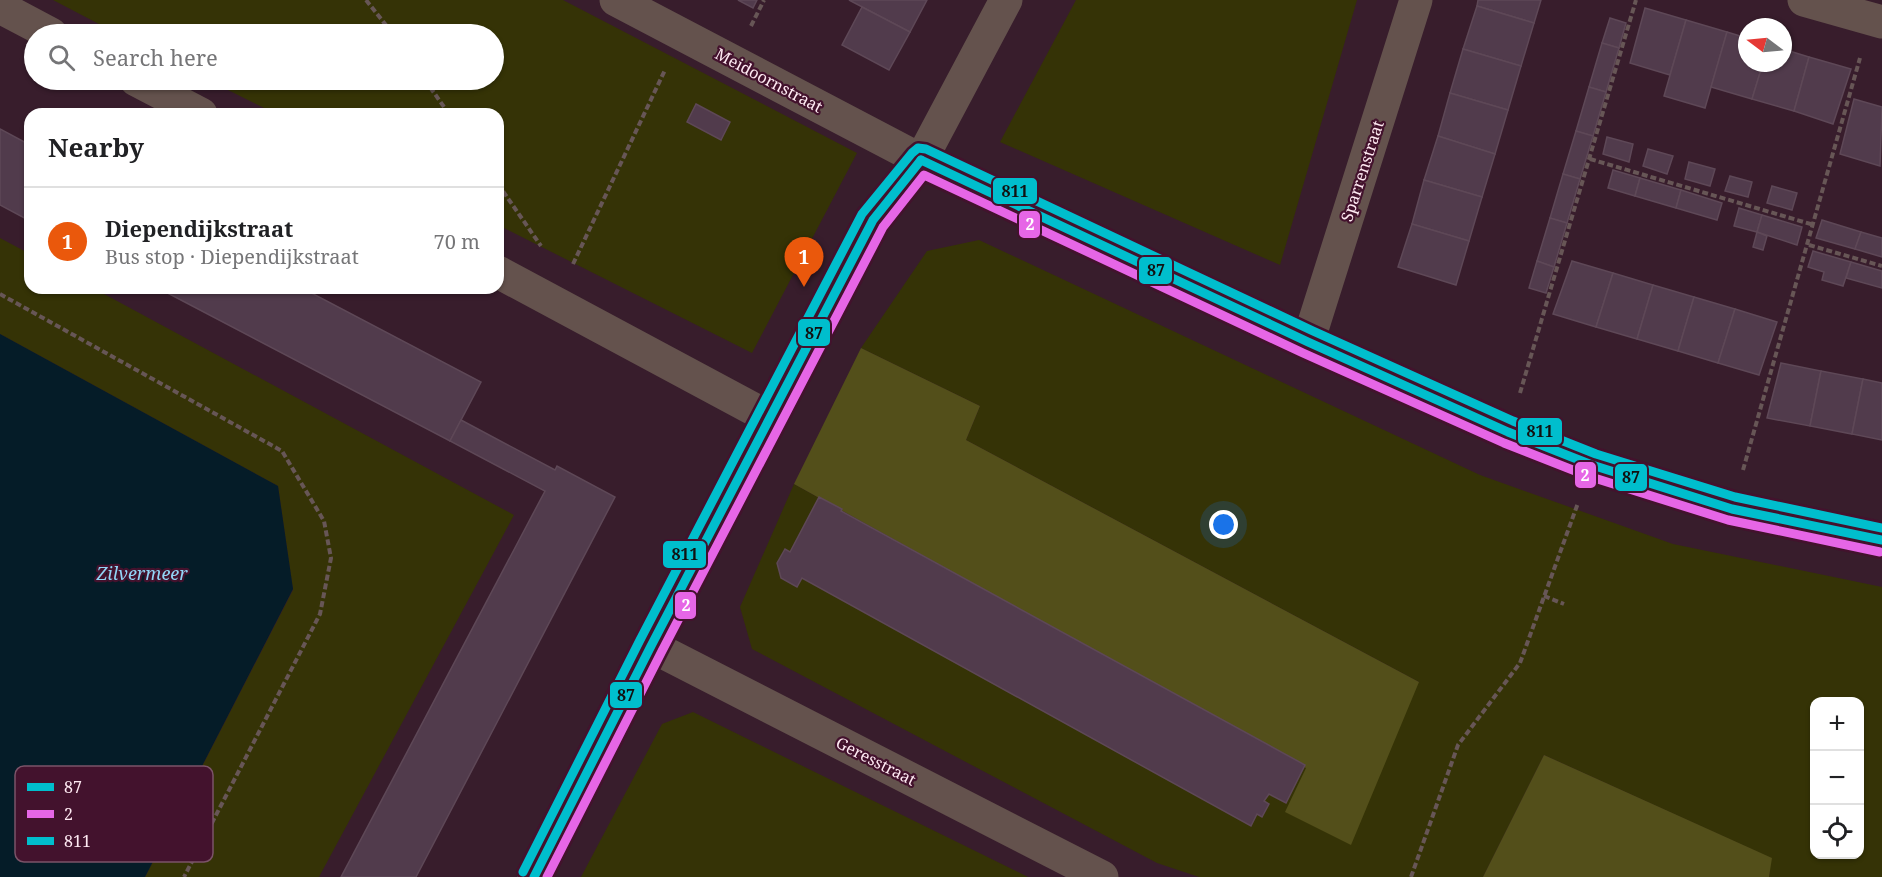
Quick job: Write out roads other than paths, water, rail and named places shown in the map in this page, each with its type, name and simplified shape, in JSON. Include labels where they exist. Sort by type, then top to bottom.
[{"type":"street","name":"Meidoornstraat","points":[[616,0],[921,160],[1308,342],[1508,432],[1592,465],[1732,509],[1882,540]]},
{"type":"street","points":[[534,877],[873,219],[921,160],[1005,0]]},
{"type":"street","name":"Sparrenstraat","points":[[1308,342],[1416,0]]},
{"type":"street","points":[[1804,0],[1876,21]]},
{"type":"street","points":[[0,7],[32,24]]},
{"type":"street","points":[[155,90],[190,108]]},
{"type":"street","points":[[504,274],[560,291],[770,418]]},
{"type":"street","name":"Geresstraat","points":[[651,646],[1102,877]]},
{"type":"water","name":"Zilvermeer","points":[[0,334],[278,486],[293,589],[202,766],[15,766],[15,862],[153,862],[145,877],[0,877]]},
{"type":"place","name":"Diependijkstraat","points":[[804,287]]}]
